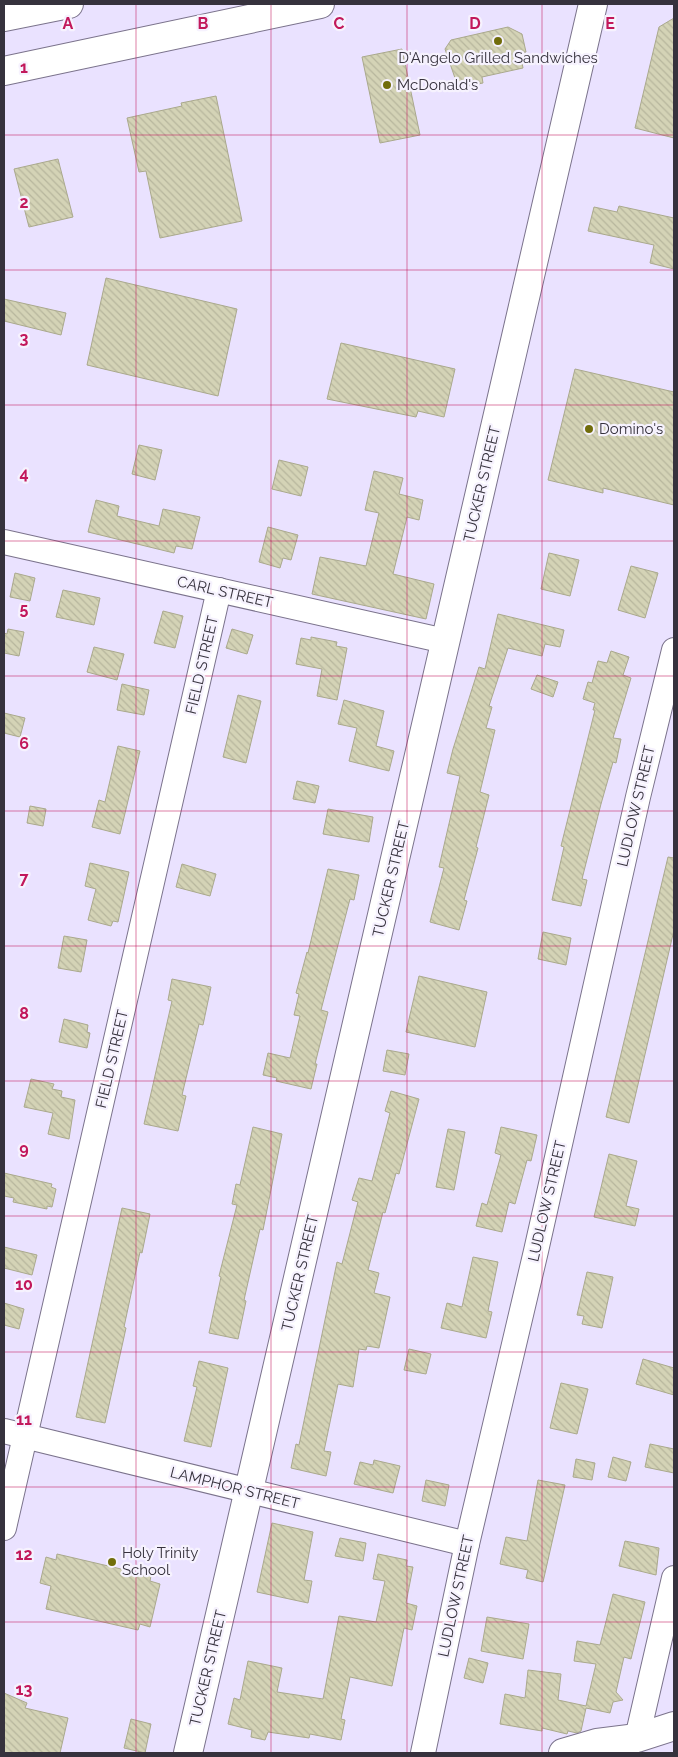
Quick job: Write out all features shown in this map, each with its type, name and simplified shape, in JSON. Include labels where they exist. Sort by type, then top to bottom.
[{"type":"street","points":[[4,17],[69,4]]},
{"type":"street","points":[[4,71],[320,4]]},
{"type":"street","name":"TUCKER STREET","points":[[188,1753],[593,4]]},
{"type":"street","name":"CARL STREET","points":[[4,542],[445,642]]},
{"type":"street","name":"FIELD STREET","points":[[4,1528],[14,1434],[219,590]]},
{"type":"street","name":"LUDLOW STREET","points":[[423,1753],[467,1544],[536,1251],[638,797],[674,650]]},
{"type":"street","name":"LAMPHOR STREET","points":[[14,1434],[467,1544]]},
{"type":"street","points":[[636,1738],[674,1578]]},
{"type":"street","points":[[563,1753],[596,1748],[674,1726]]},
{"type":"building","points":[[674,18],[674,138],[635,128],[659,27]]},
{"type":"building","points":[[508,27],[522,34],[526,52],[520,53],[523,68],[482,77],[483,83],[468,86],[456,81],[445,49],[451,40]]},
{"type":"building","points":[[402,49],[420,135],[380,143],[362,57]]},
{"type":"building","points":[[216,96],[242,221],[160,238],[146,171],[139,172],[127,118],[182,106],[181,103]]},
{"type":"building","points":[[58,159],[73,217],[29,227],[14,169]]},
{"type":"building","points":[[619,206],[674,218],[674,269],[650,263],[654,245],[588,231],[594,207],[617,212]]},
{"type":"building","points":[[106,278],[237,309],[218,396],[87,365]]},
{"type":"building","points":[[4,299],[66,313],[61,335],[4,321]]},
{"type":"building","points":[[341,343],[455,369],[444,417],[418,411],[416,417],[327,399]]},
{"type":"building","points":[[575,369],[674,392],[674,505],[603,488],[603,493],[548,480]]},
{"type":"building","points":[[139,445],[162,450],[155,480],[132,474]]},
{"type":"building","points":[[279,460],[308,467],[301,496],[272,489]]},
{"type":"building","points":[[374,471],[403,478],[399,494],[423,500],[419,520],[407,517],[393,574],[434,584],[426,619],[312,594],[320,557],[366,566],[379,513],[365,510]]},
{"type":"building","points":[[96,500],[119,506],[117,516],[159,526],[163,509],[200,517],[192,549],[176,546],[174,553],[88,532]]},
{"type":"building","points":[[268,527],[298,535],[291,560],[283,558],[280,568],[259,562]]},
{"type":"building","points":[[549,553],[579,560],[570,596],[541,589]]},
{"type":"building","points":[[631,566],[658,573],[645,618],[618,610]]},
{"type":"building","points":[[15,573],[35,578],[30,601],[10,597]]},
{"type":"building","points":[[63,590],[100,598],[94,625],[56,617]]},
{"type":"building","points":[[163,611],[183,616],[175,648],[154,643]]},
{"type":"building","points":[[498,614],[564,630],[560,647],[545,644],[542,656],[508,648],[489,706],[492,707],[486,728],[495,730],[480,792],[489,795],[476,847],[478,848],[464,900],[467,901],[459,930],[430,922],[444,868],[439,867],[460,776],[447,773],[479,667],[485,669]]},
{"type":"building","points":[[8,629],[24,632],[19,656],[4,653],[4,633],[7,634]]},
{"type":"building","points":[[232,629],[253,635],[247,654],[226,648]]},
{"type":"building","points":[[311,637],[337,642],[336,646],[347,648],[337,700],[317,696],[322,669],[296,664],[301,638],[311,640]]},
{"type":"building","points":[[94,647],[124,654],[117,680],[87,672]]},
{"type":"building","points":[[611,651],[629,657],[623,675],[631,678],[613,738],[621,739],[616,763],[613,762],[582,879],[587,880],[581,906],[552,900],[564,847],[561,846],[595,710],[593,710],[595,703],[583,699],[588,682],[592,683],[598,661],[607,663]]},
{"type":"building","points":[[537,675],[558,682],[553,697],[531,689]]},
{"type":"building","points":[[122,684],[149,690],[144,715],[117,710]]},
{"type":"building","points":[[238,695],[261,701],[246,763],[223,757]]},
{"type":"building","points":[[344,700],[384,711],[376,746],[394,751],[389,771],[349,761],[357,728],[338,724]]},
{"type":"building","points":[[4,713],[25,718],[20,737],[4,733]]},
{"type":"building","points":[[118,746],[140,751],[120,834],[92,827],[99,800],[105,802]]},
{"type":"building","points":[[297,781],[319,786],[315,803],[293,799]]},
{"type":"building","points":[[30,806],[46,809],[43,826],[27,823]]},
{"type":"building","points":[[328,809],[373,817],[369,842],[323,834]]},
{"type":"building","points":[[668,857],[674,858],[674,930],[629,1123],[606,1117]]},
{"type":"building","points":[[90,863],[129,872],[118,922],[113,921],[111,926],[88,920],[96,889],[85,886]]},
{"type":"building","points":[[182,864],[216,874],[210,896],[176,887]]},
{"type":"building","points":[[328,869],[359,875],[354,900],[350,899],[321,1010],[328,1012],[311,1089],[276,1081],[277,1078],[263,1075],[268,1053],[290,1058],[300,1016],[294,1015],[299,994],[296,993],[308,953]]},
{"type":"building","points":[[543,932],[571,938],[566,965],[538,959]]},
{"type":"building","points":[[64,936],[87,940],[81,972],[58,968]]},
{"type":"building","points":[[419,976],[487,992],[475,1047],[406,1032]]},
{"type":"building","points":[[172,979],[211,987],[203,1025],[199,1024],[182,1095],[186,1096],[178,1131],[144,1124],[172,1001],[168,1000]]},
{"type":"building","points":[[64,1019],[88,1025],[87,1032],[90,1033],[87,1048],[59,1042]]},
{"type":"building","points":[[387,1050],[409,1054],[405,1075],[383,1071]]},
{"type":"building","points":[[31,1079],[54,1084],[52,1089],[62,1091],[61,1097],[75,1100],[69,1139],[48,1134],[53,1113],[24,1107]]},
{"type":"building","points":[[391,1091],[419,1099],[399,1174],[396,1173],[385,1213],[383,1212],[368,1270],[379,1273],[374,1293],[390,1297],[379,1348],[367,1346],[366,1350],[359,1349],[353,1387],[338,1384],[324,1451],[331,1452],[326,1476],[291,1468],[296,1444],[299,1445],[337,1262],[342,1264],[358,1202],[352,1200],[359,1178],[372,1181],[390,1113],[385,1111]]},
{"type":"building","points":[[253,1127],[282,1134],[263,1230],[260,1229],[244,1300],[246,1301],[238,1339],[209,1333],[221,1277],[219,1276],[237,1205],[232,1204],[236,1184],[240,1185]]},
{"type":"building","points":[[501,1127],[537,1135],[531,1161],[527,1160],[515,1204],[509,1202],[502,1232],[476,1226],[482,1203],[487,1205],[501,1155],[495,1153]]},
{"type":"building","points":[[448,1129],[465,1132],[454,1190],[436,1187]]},
{"type":"building","points":[[609,1154],[637,1161],[626,1206],[639,1209],[635,1226],[594,1217]]},
{"type":"building","points":[[4,1173],[52,1184],[51,1187],[56,1189],[52,1207],[47,1206],[47,1209],[13,1202],[14,1198],[4,1196]]},
{"type":"building","points":[[122,1208],[150,1214],[142,1253],[140,1252],[124,1327],[126,1328],[105,1423],[76,1417]]},
{"type":"building","points":[[4,1247],[37,1255],[32,1275],[4,1268]]},
{"type":"building","points":[[473,1257],[498,1262],[488,1311],[492,1312],[486,1338],[441,1328],[447,1303],[462,1307]]},
{"type":"building","points":[[587,1272],[613,1277],[602,1328],[582,1324],[584,1316],[577,1315]]},
{"type":"building","points":[[4,1303],[24,1309],[19,1329],[4,1325]]},
{"type":"building","points":[[409,1349],[431,1354],[426,1374],[404,1370]]},
{"type":"building","points":[[643,1359],[674,1368],[674,1395],[636,1384]]},
{"type":"building","points":[[199,1361],[228,1368],[211,1447],[184,1441],[197,1387],[193,1386]]},
{"type":"building","points":[[561,1383],[588,1389],[577,1434],[550,1428]]},
{"type":"building","points":[[650,1444],[674,1449],[674,1473],[645,1467]]},
{"type":"building","points":[[613,1457],[631,1462],[626,1481],[608,1477]]},
{"type":"building","points":[[576,1459],[595,1463],[592,1480],[573,1477]]},
{"type":"building","points":[[374,1460],[400,1466],[393,1493],[354,1484],[360,1462],[373,1465]]},
{"type":"building","points":[[426,1480],[449,1485],[445,1506],[422,1501]]},
{"type":"building","points":[[538,1480],[565,1485],[543,1582],[526,1578],[528,1570],[500,1564],[506,1537],[527,1541]]},
{"type":"building","points":[[272,1523],[313,1532],[304,1580],[312,1581],[308,1603],[257,1592]]},
{"type":"building","points":[[340,1538],[366,1543],[363,1561],[335,1556]]},
{"type":"building","points":[[625,1541],[659,1548],[656,1575],[619,1566]]},
{"type":"building","points":[[57,1554],[151,1576],[150,1581],[160,1584],[150,1627],[140,1624],[138,1630],[46,1609],[51,1586],[40,1583],[46,1557],[56,1560]]},
{"type":"building","points":[[378,1554],[407,1560],[406,1566],[413,1567],[406,1603],[417,1606],[412,1630],[404,1628],[392,1686],[350,1677],[341,1719],[345,1720],[341,1740],[310,1734],[309,1738],[268,1732],[265,1740],[251,1737],[252,1730],[228,1724],[234,1698],[240,1700],[248,1661],[282,1668],[277,1692],[323,1699],[339,1616],[376,1622],[385,1581],[373,1579]]},
{"type":"building","points":[[613,1594],[645,1602],[631,1659],[624,1657],[616,1692],[623,1700],[613,1702],[610,1713],[586,1708],[581,1731],[577,1733],[568,1731],[567,1734],[542,1728],[542,1731],[500,1724],[505,1694],[525,1698],[528,1670],[561,1674],[558,1700],[586,1706],[596,1664],[574,1661],[577,1641],[600,1645]]},
{"type":"building","points":[[487,1617],[529,1624],[523,1659],[481,1651]]},
{"type":"building","points":[[469,1658],[488,1663],[483,1683],[464,1678]]},
{"type":"building","points":[[4,1693],[27,1703],[25,1708],[68,1718],[60,1753],[4,1753]]},
{"type":"building","points":[[131,1719],[151,1724],[145,1753],[124,1748]]},
{"type":"place","name":"D'Angelo Grilled Sandwiches","points":[[498,41]]},
{"type":"place","name":"McDonald's","points":[[387,85]]},
{"type":"place","name":"Domino's","points":[[589,429]]},
{"type":"place","name":"Holy Trinity School","points":[[112,1562]]}]
